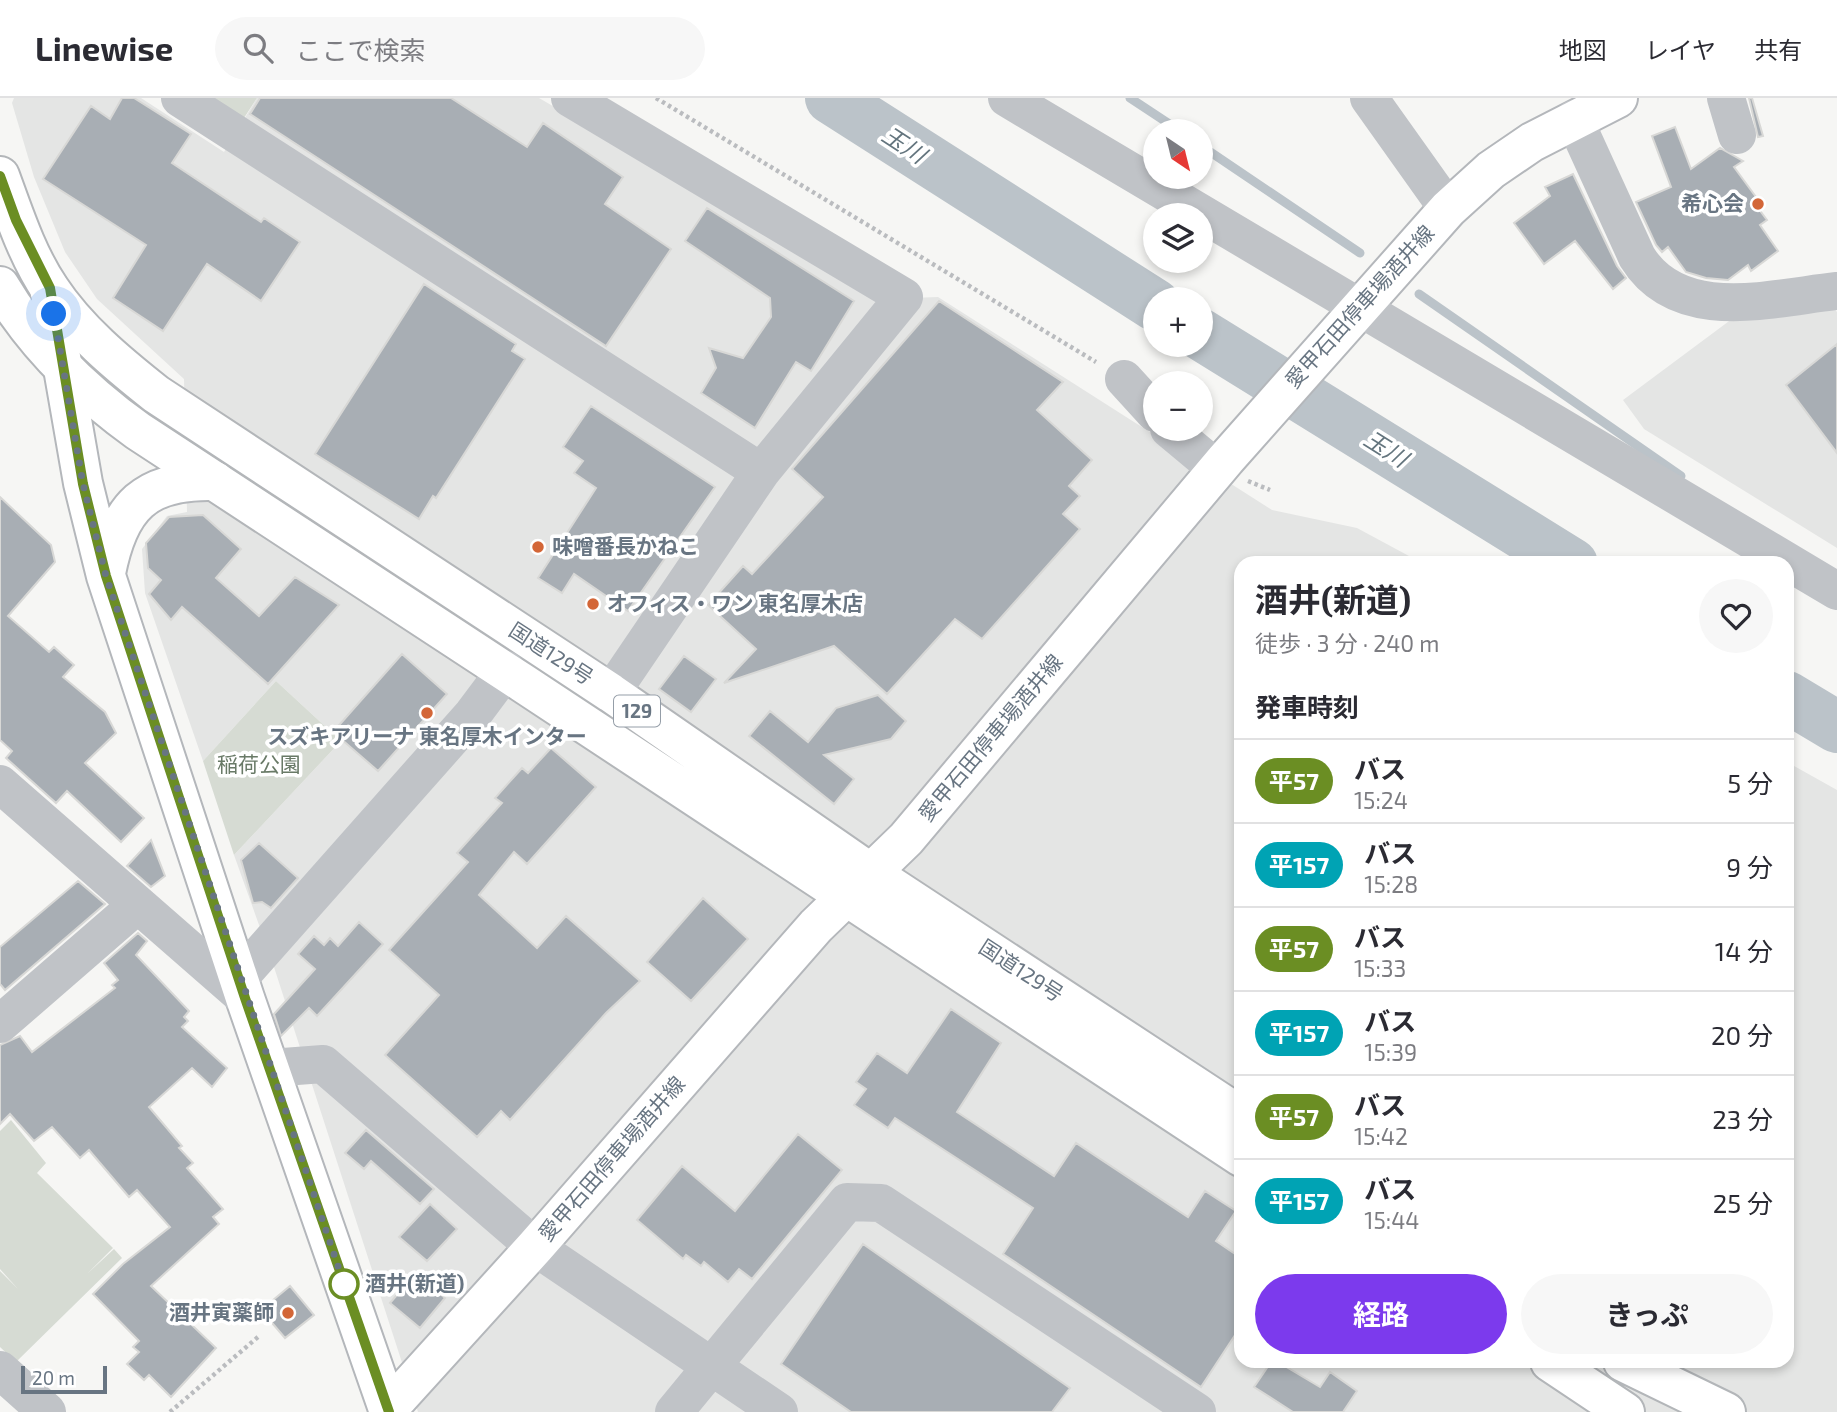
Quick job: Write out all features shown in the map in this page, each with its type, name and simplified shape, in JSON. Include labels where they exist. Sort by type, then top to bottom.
[{"type":"main road","name":"愛甲石田停車場酒井線","points":[[387,1411],[535,1247],[803,941],[906,839],[1234,470],[1335,333],[1448,209],[1491,170],[1593,106]]},
{"type":"main road","name":"国道129号","points":[[0,176],[25,239],[50,288],[97,342],[156,394],[611,693],[859,885],[1234,1152]]},
{"type":"main road","name":"国道129号","points":[[0,286],[34,335],[63,367],[124,421],[506,670],[1234,1112]]},
{"type":"main road","points":[[50,288],[83,484],[106,576],[242,988],[387,1411]]},
{"type":"main road","points":[[106,576],[112,544],[129,508],[145,495],[169,485],[188,480],[215,481]]},
{"type":"main road","points":[[1550,1368],[1599,1412]]},
{"type":"main road","points":[[1559,1368],[1625,1412]]},
{"type":"main road","points":[[1624,1368],[1688,1412]]},
{"type":"main road","points":[[1635,1368],[1726,1412]]},
{"type":"street","points":[[180,98],[761,472]]},
{"type":"street","points":[[570,98],[904,298],[761,472],[611,693]]},
{"type":"street","points":[[1007,98],[1360,305],[1779,556]]},
{"type":"street","points":[[1369,98],[1448,209]]},
{"type":"street","points":[[1726,98],[1737,135]]},
{"type":"street","points":[[1593,106],[1637,257],[1644,268],[1668,288],[1687,296],[1730,303],[1837,290]]},
{"type":"street","points":[[1124,379],[1143,400]]},
{"type":"street","points":[[1188,441],[1234,470]]},
{"type":"street","points":[[1794,565],[1837,591]]},
{"type":"street","points":[[0,784],[136,906],[242,988],[473,714],[506,670]]},
{"type":"street","points":[[0,1024],[136,906]]},
{"type":"street","points":[[270,1068],[323,1064],[535,1247],[779,1412]]},
{"type":"street","points":[[674,1412],[710,1364],[847,1202],[881,1203],[1197,1412]]},
{"type":"street","points":[[0,1370],[47,1412]]},
{"type":"path","points":[[656,98],[1124,379]]},
{"type":"path","points":[[170,1412],[258,1337]]},
{"type":"shaded area","points":[[14,98],[141,98],[224,152],[257,98],[539,98],[884,299],[938,297],[1143,428],[1143,441],[1164,441],[1272,510],[1357,528],[1409,556],[1234,556],[1234,1368],[1794,1368],[1794,766],[1837,790],[1837,1412],[418,1412],[273,964],[234,855],[341,741],[276,681],[203,761],[145,593],[142,549],[167,516],[187,512],[184,379],[97,299],[65,252],[34,177],[12,103]]},
{"type":"shaded area","points":[[1825,297],[1837,312],[1837,548],[1644,429],[1623,400],[1748,307]]},
{"type":"green space","points":[[212,98],[257,98],[244,118]]},
{"type":"green space","name":"稲荷公園","points":[[276,681],[341,741],[234,855],[203,761]]},
{"type":"green space","points":[[11,1120],[46,1163],[37,1173],[113,1248],[87,1274],[114,1249],[122,1258],[16,1362],[0,1347],[0,1271],[18,1289],[0,1269],[0,1131]]},
{"type":"building","points":[[122,98],[134,98],[191,134],[172,163],[261,222],[264,218],[300,242],[261,301],[207,264],[163,331],[113,298],[146,245],[43,179],[91,106],[110,119]]},
{"type":"building","points":[[260,98],[451,98],[527,147],[543,123],[623,177],[605,204],[671,249],[606,346],[250,114]]},
{"type":"building","points":[[1749,98],[1752,98],[1763,136],[1758,137]]},
{"type":"building","points":[[1675,127],[1691,169],[1720,148],[1743,161],[1734,167],[1756,197],[1752,200],[1767,220],[1760,225],[1778,251],[1751,271],[1748,265],[1728,280],[1706,278],[1686,272],[1668,247],[1662,252],[1656,245],[1636,202],[1671,187],[1652,136]]},
{"type":"building","points":[[1573,174],[1617,266],[1626,278],[1613,289],[1575,241],[1544,264],[1514,223],[1550,196],[1545,187]]},
{"type":"building","points":[[707,208],[854,301],[811,371],[796,362],[755,428],[701,393],[716,368],[709,348],[743,358],[771,317],[770,298],[685,241]]},
{"type":"building","points":[[424,284],[516,344],[512,351],[525,359],[436,498],[433,496],[419,519],[315,454]]},
{"type":"building","points":[[939,301],[1063,382],[1037,410],[1092,460],[1069,486],[1080,496],[1063,514],[1080,529],[982,639],[955,619],[887,694],[834,646],[724,683],[756,649],[708,605],[743,566],[752,574],[823,497],[792,469]]},
{"type":"building","points":[[1837,344],[1837,453],[1786,385]]},
{"type":"building","points":[[591,406],[715,487],[628,611],[574,574],[562,593],[538,578],[596,488],[574,473],[583,461],[563,447]]},
{"type":"building","points":[[0,497],[51,545],[55,562],[8,616],[49,652],[54,647],[74,665],[63,677],[105,712],[116,733],[85,763],[144,818],[121,842],[67,791],[56,803],[6,758],[12,751],[0,740]]},
{"type":"building","points":[[203,515],[241,549],[216,578],[259,616],[295,577],[339,605],[268,684],[182,607],[171,620],[149,594],[161,580],[148,568],[146,543],[169,517]]},
{"type":"building","points":[[402,654],[447,694],[378,771],[333,732]]},
{"type":"building","points":[[684,656],[716,679],[691,712],[659,689]]},
{"type":"building","points":[[878,695],[906,721],[891,739],[824,755],[854,779],[834,804],[749,736],[770,711],[808,742],[836,708]]},
{"type":"building","points":[[551,748],[596,787],[527,864],[514,852],[479,895],[537,948],[566,916],[640,981],[606,1013],[510,1120],[501,1111],[477,1137],[385,1055],[439,995],[389,950],[468,862],[457,853],[502,803],[495,798],[522,768],[528,773]]},
{"type":"building","points":[[151,840],[165,876],[151,887],[127,866]]},
{"type":"building","points":[[259,843],[298,878],[271,908],[262,902],[253,903],[241,860]]},
{"type":"building","points":[[78,881],[105,904],[5,990],[0,984],[0,947]]},
{"type":"building","points":[[703,898],[748,939],[691,1001],[647,962]]},
{"type":"building","points":[[359,922],[383,944],[317,1016],[309,1008],[281,1036],[274,1014],[315,969],[298,954],[314,936],[324,945],[330,938],[338,946]]},
{"type":"building","points":[[138,933],[147,941],[136,955],[189,1011],[184,1017],[188,1021],[182,1027],[227,1068],[212,1087],[192,1068],[149,1107],[193,1163],[187,1168],[223,1209],[213,1217],[219,1224],[151,1286],[216,1348],[171,1397],[149,1375],[144,1380],[127,1364],[139,1352],[133,1347],[139,1341],[93,1294],[123,1264],[170,1227],[137,1190],[129,1197],[89,1150],[80,1158],[52,1127],[34,1141],[10,1114],[0,1124],[0,1045],[20,1036],[32,1052],[115,988],[112,985],[118,980],[104,963]]},
{"type":"building","points":[[951,1009],[1001,1043],[957,1112],[1054,1176],[1076,1143],[1188,1217],[1205,1191],[1234,1210],[1234,1214],[1216,1241],[1234,1253],[1234,1337],[1201,1387],[1003,1254],[1033,1208],[895,1118],[888,1128],[854,1105],[866,1089],[856,1082],[877,1053],[907,1073]]},
{"type":"building","points":[[366,1130],[434,1189],[420,1204],[371,1161],[364,1169],[345,1153]]},
{"type":"building","points":[[798,1134],[842,1170],[752,1279],[739,1269],[728,1282],[704,1262],[701,1266],[686,1255],[683,1259],[637,1220],[682,1166],[735,1211]]},
{"type":"building","points":[[430,1204],[457,1229],[427,1261],[399,1237]]},
{"type":"building","points":[[863,1244],[1070,1388],[1052,1412],[851,1412],[781,1364]]},
{"type":"building","points":[[416,1273],[445,1298],[420,1328],[390,1303]]},
{"type":"building","name":"酒井寅薬師","points":[[290,1286],[314,1315],[285,1338],[261,1310]]},
{"type":"building","points":[[1267,1368],[1288,1368],[1320,1387],[1330,1372],[1357,1391],[1343,1412],[1293,1412],[1254,1387]]},
{"type":"waterway","name":"玉川","points":[[831,98],[1143,297]]},
{"type":"waterway","points":[[1130,98],[1162,119]]},
{"type":"waterway","points":[[1213,154],[1360,253]]},
{"type":"waterway","points":[[1419,294],[1681,476]]},
{"type":"waterway","name":"玉川","points":[[1213,342],[1559,556]]},
{"type":"waterway","name":"玉川","points":[[1794,701],[1837,727]]},
{"type":"bus line","name":"平57","points":[[0,176],[16,220],[50,288],[83,484],[106,576],[245,998],[389,1412]]},
{"type":"place","name":"希心会","points":[[1758,204]]},
{"type":"place","name":"味噌番長かねこ","points":[[538,547]]},
{"type":"place","name":"オフィス・ワン 東名厚木店","points":[[593,604]]},
{"type":"place","name":"スズキアリーナ 東名厚木インター","points":[[427,713]]},
{"type":"place","name":"酒井(新道)","points":[[344,1284]]},
{"type":"place","name":"酒井寅薬師","points":[[288,1313]]},
{"type":"route","points":[[54,314],[83,484],[106,576],[245,998],[344,1284]]}]
